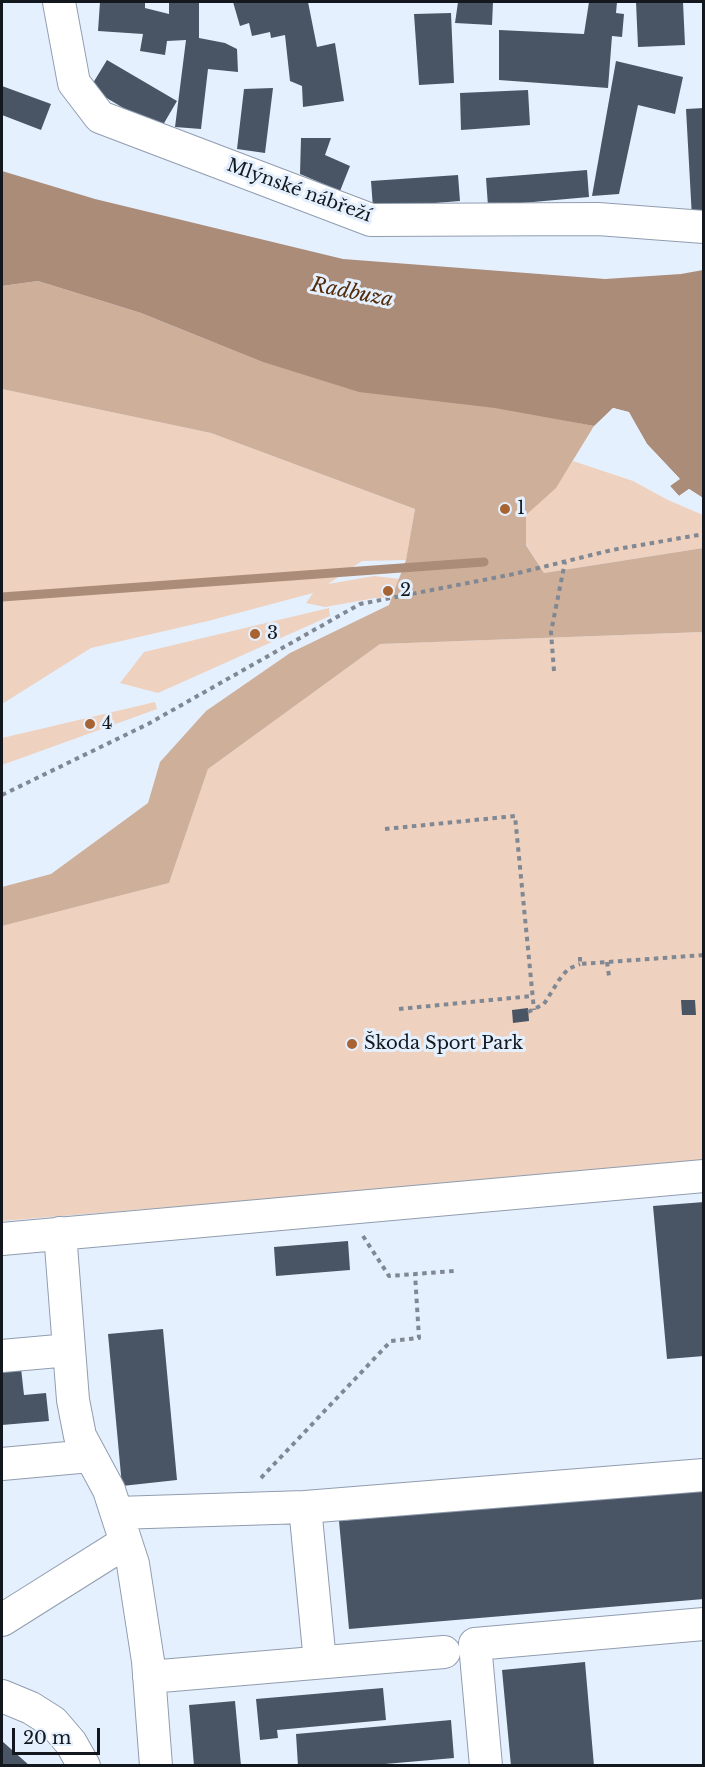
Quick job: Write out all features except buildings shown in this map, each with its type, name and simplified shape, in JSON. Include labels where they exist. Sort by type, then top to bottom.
[{"type":"street","name":"Mlýnské nábřeží","points":[[59,2],[74,82],[100,117],[371,220],[598,219],[704,227]]},
{"type":"street","points":[[2,1239],[704,1176]]},
{"type":"street","points":[[60,1233],[73,1400],[80,1436],[109,1490],[133,1564],[149,1677],[156,1766]]},
{"type":"street","points":[[2,1356],[69,1350]]},
{"type":"street","points":[[2,1464],[90,1456]]},
{"type":"street","points":[[2,1620],[121,1528],[260,1509],[704,1475]]},
{"type":"street","points":[[305,1507],[320,1662]]},
{"type":"street","points":[[486,1766],[474,1644],[704,1624]]},
{"type":"street","points":[[149,1677],[444,1652]]},
{"type":"street","points":[[2,1696],[31,1708],[53,1722],[71,1743],[84,1766]]},
{"type":"path","points":[[2,795],[148,724],[360,604],[514,574],[612,550],[704,534]]},
{"type":"path","points":[[554,671],[551,632],[565,562]]},
{"type":"path","points":[[385,829],[515,816],[534,1010]]},
{"type":"path","points":[[528,1012],[544,1005],[568,969],[580,964],[704,955]]},
{"type":"path","points":[[580,957],[580,964]]},
{"type":"path","points":[[607,962],[609,976]]},
{"type":"path","points":[[399,1009],[533,996]]},
{"type":"path","points":[[345,1208],[389,1276],[454,1271]]},
{"type":"path","points":[[260,1509],[258,1482],[266,1473],[391,1341],[419,1338],[415,1274]]},
{"type":"shaded area","points":[[38,281],[141,313],[260,361],[594,426],[556,488],[526,515],[526,545],[544,573],[703,548],[703,632],[380,644],[208,769],[169,883],[2,926],[2,887],[51,874],[148,803],[160,762],[206,711],[290,653],[389,605],[406,560],[415,509],[211,433],[2,389],[2,286]]},
{"type":"shaded area","points":[[2,389],[211,433],[415,509],[406,560],[362,561],[328,584],[374,576],[462,586],[462,593],[375,598],[325,607],[306,603],[313,593],[208,621],[91,648],[2,704]]},
{"type":"shaded area","points":[[573,461],[633,481],[703,515],[703,548],[544,573],[478,467],[526,514],[555,488]]},
{"type":"shaded area","name":"3","points":[[329,608],[330,616],[158,693],[120,683],[144,652]]},
{"type":"shaded area","name":"Škoda Sport Park","points":[[703,632],[703,1163],[2,1221],[2,926],[169,883],[208,769],[380,644]]},
{"type":"shaded area","name":"4","points":[[155,702],[157,709],[2,765],[2,738]]},
{"type":"water","name":"Radbuza","points":[[2,171],[95,199],[343,259],[605,279],[681,274],[703,270],[703,498],[689,489],[679,496],[670,486],[679,478],[647,444],[628,412],[613,408],[594,426],[495,408],[359,392],[260,361],[141,313],[38,281],[2,286]]},
{"type":"pier","points":[[613,408],[629,412],[647,444],[680,479],[670,486],[679,496],[689,489],[704,501],[689,493],[680,499],[677,498],[667,486],[675,478],[644,446],[627,414],[614,411],[596,429],[592,429]]},
{"type":"waterway","points":[[2,597],[484,562]]},
{"type":"place","name":"1","points":[[505,509]]},
{"type":"place","name":"2","points":[[388,591]]},
{"type":"place","name":"3","points":[[255,634]]},
{"type":"place","name":"4","points":[[90,724]]},
{"type":"place","name":"Škoda Sport Park","points":[[352,1044]]}]
